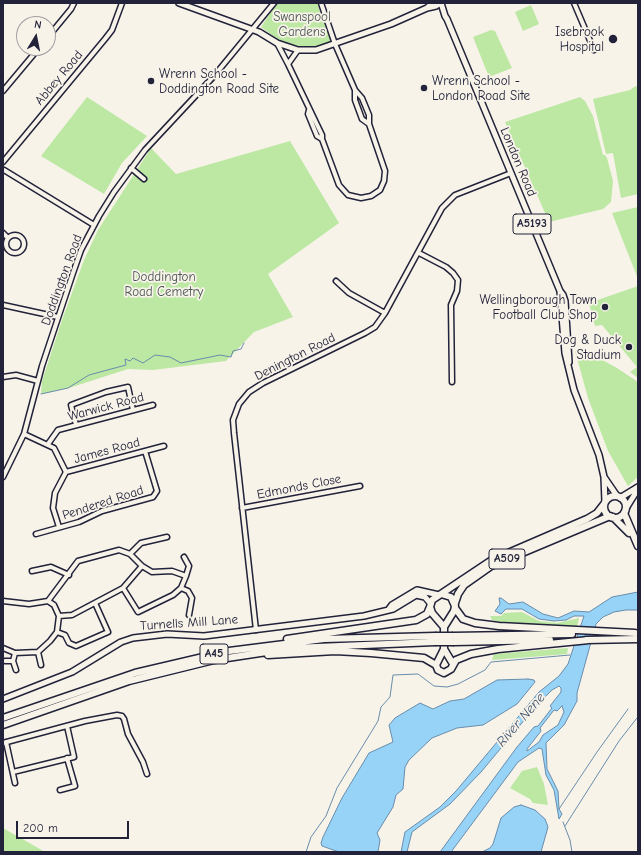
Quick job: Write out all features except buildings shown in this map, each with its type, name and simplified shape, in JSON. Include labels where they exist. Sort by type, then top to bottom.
[{"type":"highway","points":[[633,537],[605,512],[605,503],[609,498],[619,497],[625,502],[624,511],[633,537],[638,546]]},
{"type":"highway","name":"A509","points":[[440,594],[488,562],[593,516],[601,510],[605,503]]},
{"type":"highway","points":[[612,517],[619,517],[624,511]]},
{"type":"highway","name":"A509","points":[[455,606],[458,594],[464,586],[491,566],[612,517]]},
{"type":"highway","points":[[444,627],[438,618],[432,613],[430,605],[435,597],[440,594],[448,595],[463,619],[476,623],[574,637],[595,636]]},
{"type":"highway","name":"A45","points":[[3,718],[135,673],[229,650],[271,641],[416,620],[427,614],[430,605]]},
{"type":"highway","points":[[444,649],[452,664],[451,669],[444,673],[438,670],[436,665],[444,649],[444,627],[455,606]]},
{"type":"highway","points":[[438,618],[450,617]]},
{"type":"highway","name":"A45","points":[[229,650],[324,639],[454,639],[637,635]]},
{"type":"highway","name":"A45","points":[[452,664],[463,656],[574,637]]},
{"type":"highway","name":"A45","points":[[3,725],[129,681],[214,660],[258,652],[322,646],[435,639]]},
{"type":"highway","name":"A45","points":[[214,660],[335,652],[416,656],[424,658],[436,665]]},
{"type":"main road","points":[[179,3],[253,29],[277,43],[298,50],[316,50],[335,44],[438,4]]},
{"type":"main road","name":"London Road","points":[[438,4],[447,19],[560,291],[563,341],[574,390],[599,455],[604,477],[605,503]]},
{"type":"main road","name":"London Road","points":[[604,477],[619,497]]},
{"type":"main road","points":[[619,497],[638,488]]},
{"type":"main road","points":[[624,511],[638,488]]},
{"type":"main road","name":"Turnells Mill Lane","points":[[389,609],[392,605],[417,590],[440,594]]},
{"type":"main road","name":"Turnells Mill Lane","points":[[3,699],[72,672],[116,646],[133,638],[167,634],[204,636],[364,616],[393,609],[416,595],[425,597],[430,605]]},
{"type":"street","points":[[56,27],[74,3]]},
{"type":"street","name":"Abbey Road","points":[[94,225],[4,170],[6,166],[3,162],[105,40],[112,30],[122,3]]},
{"type":"street","name":"Doddington Road","points":[[3,477],[24,434],[38,381],[58,317],[80,255],[94,225],[131,168],[149,146],[214,76],[274,3]]},
{"type":"street","points":[[277,43],[322,135],[322,139],[339,185],[348,195],[361,198],[371,196],[380,190],[384,181],[385,171],[369,124],[369,115],[362,98],[355,90],[335,44],[321,3]]},
{"type":"street","points":[[574,3],[594,50]]},
{"type":"street","points":[[288,64],[298,50]]},
{"type":"street","points":[[3,91],[32,56]]},
{"type":"street","points":[[355,90],[355,100],[357,106],[362,118],[369,124]]},
{"type":"street","points":[[131,168],[144,179]]},
{"type":"street","name":"Denington Road","points":[[256,630],[233,420],[239,404],[249,392],[263,383],[375,327],[385,314],[442,208],[455,195],[511,173]]},
{"type":"street","points":[[3,234],[8,238]]},
{"type":"street","points":[[15,235],[22,237],[25,244],[23,250],[18,253],[11,252],[7,248],[6,243],[8,238],[15,235]]},
{"type":"street","points":[[419,252],[446,267],[458,280],[457,291],[450,305],[452,382]]},
{"type":"street","points":[[336,281],[349,294],[385,314]]},
{"type":"street","points":[[3,305],[58,317]]},
{"type":"street","points":[[3,377],[16,375],[38,381]]},
{"type":"street","points":[[76,425],[71,405],[106,392],[128,387],[133,410]]},
{"type":"street","name":"Warwick Road","points":[[48,444],[58,430],[153,404]]},
{"type":"street","points":[[24,434],[48,444]]},
{"type":"street","name":"James Road","points":[[48,444],[54,448],[66,472],[164,446]]},
{"type":"street","name":"Pendered Road","points":[[36,534],[79,522],[102,511],[153,497],[157,491],[145,451]]},
{"type":"street","name":"Pendered Road","points":[[58,528],[53,508],[55,493],[66,472]]},
{"type":"street","name":"Edmonds Close","points":[[242,508],[360,486]]},
{"type":"street","points":[[130,554],[141,543],[167,537]]},
{"type":"street","points":[[48,601],[78,561],[119,550],[130,554],[142,566],[152,572],[172,571],[186,576]]},
{"type":"street","points":[[123,588],[138,612],[173,595],[181,588],[189,566],[184,557]]},
{"type":"street","points":[[59,616],[72,615],[123,588],[142,566]]},
{"type":"street","points":[[32,571],[51,567],[69,575]]},
{"type":"street","points":[[181,588],[188,591],[192,598],[189,615]]},
{"type":"street","points":[[3,601],[28,604],[48,601],[54,605],[59,616],[57,632],[38,652],[15,653],[3,648]]},
{"type":"street","points":[[57,632],[65,635],[69,643],[76,646],[108,632],[95,603]]},
{"type":"street","points":[[38,652],[41,665]]},
{"type":"street","points":[[15,653],[13,661],[16,670]]},
{"type":"street","points":[[5,661],[13,661]]},
{"type":"street","points":[[15,783],[4,742],[111,715],[122,716],[128,734],[143,762],[147,774]]},
{"type":"street","points":[[13,772],[74,757],[67,726]]},
{"type":"street","points":[[60,790],[75,786],[68,758]]},
{"type":"green space","name":"Swanspool Gardens","points":[[277,3],[317,3],[331,42],[322,46],[304,47],[282,42],[261,27]]},
{"type":"green space","points":[[531,5],[539,24],[523,31],[515,12]]},
{"type":"green space","points":[[491,30],[495,31],[512,68],[489,77],[473,37]]},
{"type":"green space","points":[[638,86],[638,194],[621,198],[613,153],[606,154],[593,99],[630,90]]},
{"type":"green space","points":[[87,97],[147,136],[122,163],[104,194],[41,156]]},
{"type":"green space","points":[[580,97],[585,101],[593,116],[603,155],[607,158],[613,181],[611,202],[603,209],[549,222],[505,122]]},
{"type":"green space","name":"Doddington Road Cemetry","points":[[290,141],[339,223],[268,274],[293,317],[254,332],[226,361],[153,370],[128,369],[69,388],[41,394],[42,381],[84,260],[98,230],[151,148],[176,174]]},
{"type":"green space","points":[[638,207],[638,279],[612,213]]},
{"type":"green space","name":"Dog & Duck Stadium","points":[[638,286],[638,378],[630,372],[637,367],[602,325],[595,326],[589,303]]},
{"type":"green space","points":[[575,351],[597,357],[638,382],[638,477],[628,486],[608,451],[588,398]]},
{"type":"green space","points":[[522,612],[539,621],[557,623],[579,618],[577,627],[560,627],[504,623],[492,620],[490,616],[501,616],[504,613]]},
{"type":"green space","points":[[568,648],[567,654],[492,660],[494,654]]},
{"type":"green space","points":[[537,767],[544,784],[548,805],[533,803],[530,799],[510,788],[522,771]]},
{"type":"green space","points":[[3,828],[26,841],[45,852],[3,852]]},
{"type":"water","name":"River Nene","points":[[638,592],[638,610],[614,612],[603,617],[596,624],[577,693],[577,701],[564,725],[546,743],[547,769],[558,791],[559,809],[562,814],[559,819],[554,790],[546,775],[542,749],[539,748],[518,762],[451,852],[440,852],[517,747],[534,727],[538,726],[552,708],[550,706],[561,692],[561,688],[559,686],[552,690],[536,706],[481,772],[450,804],[412,832],[407,852],[401,852],[405,832],[440,807],[456,791],[539,692],[559,676],[568,664],[584,616],[574,616],[566,620],[554,621],[539,619],[522,609],[506,609],[501,614],[495,611],[500,604],[499,598],[509,604],[523,602],[543,614],[558,618],[574,611],[589,612],[612,597]],"holes":[[[562,706],[564,712],[558,725],[543,735],[539,742],[527,751],[541,731],[540,728],[554,710],[557,711]]]},
{"type":"water","points":[[497,680],[534,680],[535,682],[517,704],[483,725],[457,728],[432,738],[409,760],[405,767],[403,789],[396,795],[393,807],[377,833],[380,840],[378,852],[339,852],[322,846],[321,843],[323,837],[342,798],[369,753],[393,742],[389,725],[395,718],[420,703],[433,709],[450,701],[464,699]]},
{"type":"water","points":[[521,805],[535,810],[545,819],[548,827],[541,852],[482,852],[490,848],[493,844],[501,818],[514,807]]},
{"type":"waterway","points":[[41,394],[68,388],[89,375],[126,365],[125,359],[130,361],[133,358],[143,363],[155,355],[170,357],[181,363],[220,355],[231,357],[233,351],[241,349],[244,343]]},
{"type":"waterway","points":[[306,852],[311,837],[326,816],[337,788],[378,721],[381,707],[390,697],[393,675],[418,674],[434,686],[447,687],[458,684],[485,670],[491,662],[570,655]]},
{"type":"waterway","points":[[559,809],[628,709]]},
{"type":"waterway","points":[[565,826],[619,741],[637,718]]},
{"type":"waterway","points":[[563,822],[570,840],[572,852]]},
{"type":"place","name":"Isebrook Hospital","points":[[613,39]]},
{"type":"place","name":"Wrenn School - Doddington Road Site","points":[[151,81]]},
{"type":"place","name":"Wrenn School - London Road Site","points":[[424,88]]},
{"type":"place","name":"Wellingborough Town Football Club Shop","points":[[605,307]]},
{"type":"place","name":"Dog & Duck Stadium","points":[[629,347]]}]
